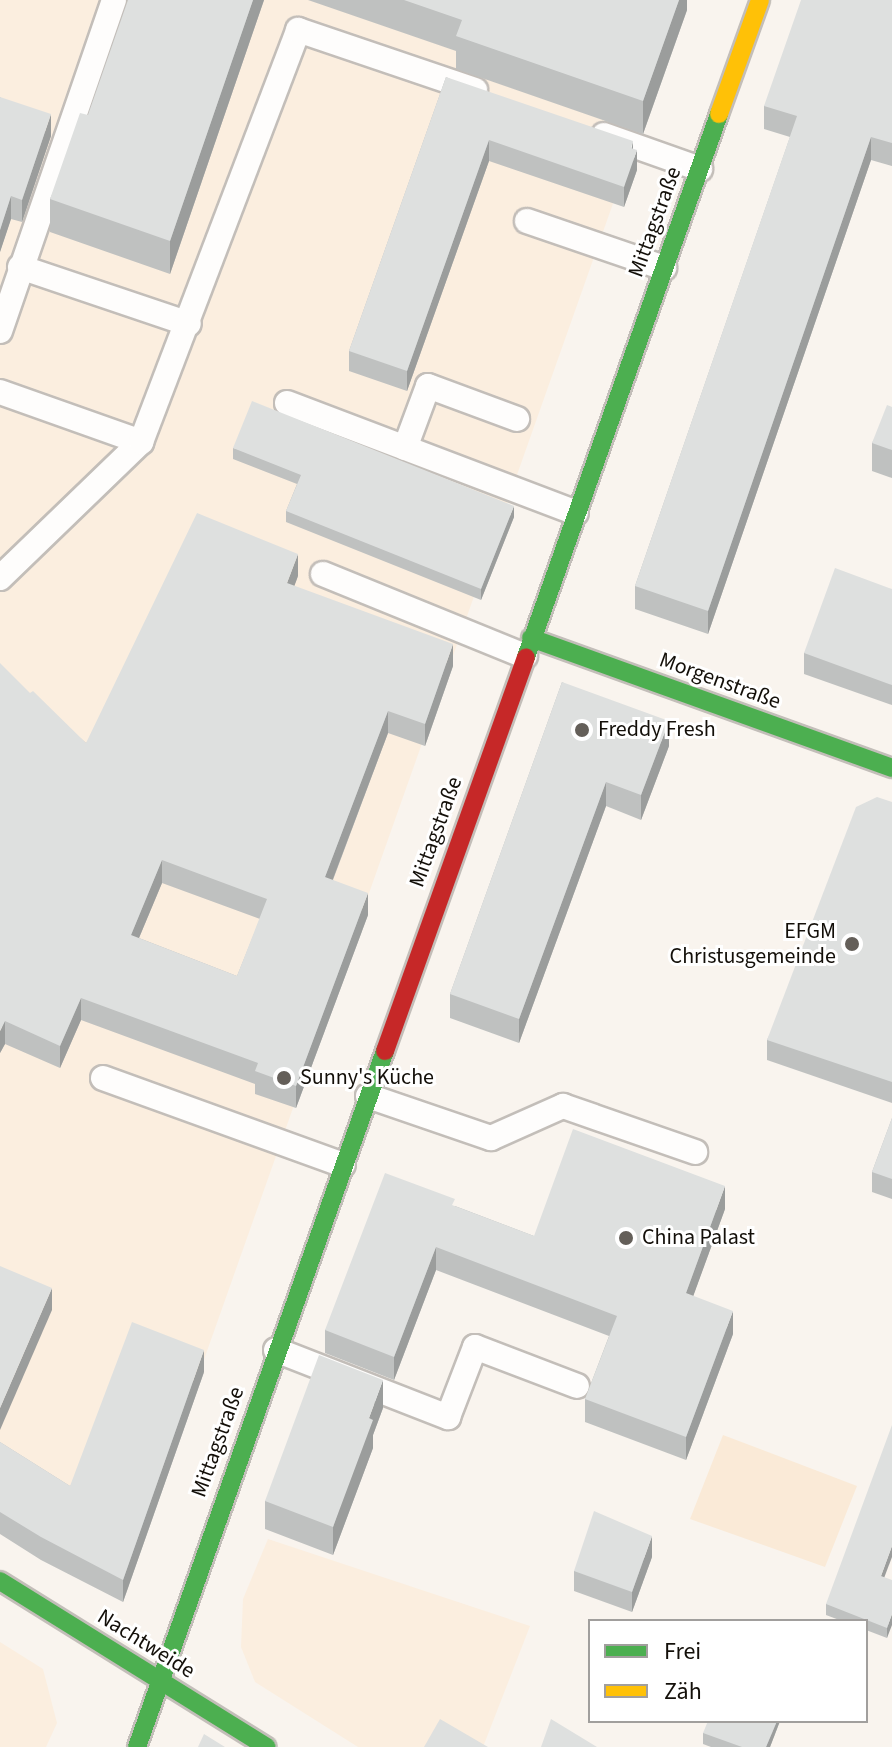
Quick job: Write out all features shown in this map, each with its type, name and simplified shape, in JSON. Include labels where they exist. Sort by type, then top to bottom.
[{"type":"street","name":"Mittagstraße","points":[[137,1747],[158,1680],[760,0]]},
{"type":"street","name":"Morgenstraße","points":[[528,647],[892,768]]},
{"type":"street","name":"Nachtweide","points":[[0,1581],[267,1747]]},
{"type":"lane","points":[[0,331],[114,0]]},
{"type":"lane","points":[[0,578],[141,442],[189,324],[298,30],[498,98]]},
{"type":"lane","points":[[582,127],[700,169]]},
{"type":"lane","points":[[527,221],[664,268]]},
{"type":"lane","points":[[20,267],[189,324]]},
{"type":"lane","points":[[405,448],[428,386],[517,419]]},
{"type":"lane","points":[[0,392],[141,442]]},
{"type":"lane","points":[[287,403],[576,513]]},
{"type":"lane","points":[[323,574],[528,647]]},
{"type":"lane","points":[[103,1078],[343,1165]]},
{"type":"lane","points":[[368,1096],[491,1138],[563,1106],[695,1152]]},
{"type":"lane","points":[[276,1350],[448,1417],[475,1347],[577,1386]]},
{"type":"shaded area","points":[[0,0],[685,0],[120,1597],[0,1530]]},
{"type":"shaded area","points":[[723,1435],[857,1486],[825,1567],[690,1519]]},
{"type":"shaded area","points":[[268,1539],[530,1626],[483,1747],[358,1747],[255,1682],[241,1647],[243,1599]]},
{"type":"shaded area","points":[[0,1642],[43,1669],[57,1723],[46,1747],[0,1747]]},
{"type":"building","points":[[128,0],[253,0],[170,241],[50,199],[80,113],[88,115]]},
{"type":"building","points":[[404,0],[679,0],[643,101],[456,36],[462,20]]},
{"type":"building","points":[[801,0],[892,0],[892,143],[871,137],[708,611],[635,586],[797,116],[764,106]]},
{"type":"building","points":[[446,77],[633,141],[631,148],[637,150],[624,187],[489,140],[407,371],[349,351]]},
{"type":"building","points":[[0,97],[51,114],[22,200],[11,196],[0,230]]},
{"type":"building","points":[[252,401],[514,506],[481,589],[286,511],[301,475],[233,448]]},
{"type":"building","points":[[887,405],[892,407],[892,450],[872,443]]},
{"type":"building","points":[[197,513],[298,554],[287,583],[453,644],[425,724],[388,711],[325,877],[368,893],[296,1086],[255,1071],[258,1063],[81,998],[60,1046],[5,1021],[0,1031],[0,663],[86,743]],"holes":[[[162,860],[267,899],[237,976],[131,935]]]},
{"type":"building","points":[[835,568],[892,589],[892,685],[804,653]]},
{"type":"building","points":[[562,682],[669,721],[641,795],[606,782],[519,1019],[450,994]]},
{"type":"building","name":"EFGM Christusgemeinde","points":[[877,797],[892,802],[892,1082],[767,1040],[856,807]]},
{"type":"building","points":[[892,1118],[892,1179],[872,1172]]},
{"type":"building","points":[[573,1129],[725,1186],[686,1293],[733,1311],[686,1437],[585,1399],[617,1316],[436,1247],[394,1357],[325,1330],[385,1173],[455,1199],[452,1205],[534,1236]]},
{"type":"building","points":[[0,1266],[52,1288],[0,1408]]},
{"type":"building","points":[[132,1322],[204,1350],[123,1580],[0,1512],[0,1442],[70,1486]]},
{"type":"building","points":[[319,1355],[383,1380],[369,1418],[373,1420],[333,1527],[265,1501]]},
{"type":"building","points":[[892,1425],[892,1546],[881,1576],[892,1580],[892,1614],[887,1628],[826,1604]]},
{"type":"building","points":[[594,1511],[652,1536],[632,1592],[574,1571]]},
{"type":"building","points":[[440,1719],[488,1747],[424,1747]]},
{"type":"building","points":[[551,1719],[597,1747],[541,1747]]},
{"type":"building","points":[[707,1723],[776,1723],[766,1747],[742,1747],[703,1733]]},
{"type":"building","points":[[204,1734],[225,1747],[198,1747]]},
{"type":"traffic: fast","points":[[526,657],[719,114]]},
{"type":"traffic: fast","points":[[531,638],[892,768]]},
{"type":"traffic: fast","points":[[137,1747],[385,1051]]},
{"type":"traffic: fast","points":[[0,1581],[267,1747]]},
{"type":"traffic: slow","points":[[719,114],[760,0]]},
{"type":"traffic: jam","points":[[385,1051],[526,657]]},
{"type":"place","name":"Freddy Fresh","points":[[582,730]]},
{"type":"place","name":"EFGM Christusgemeinde","points":[[852,944]]},
{"type":"place","name":"Sunny's Küche","points":[[284,1078]]},
{"type":"place","name":"China Palast","points":[[626,1238]]}]
